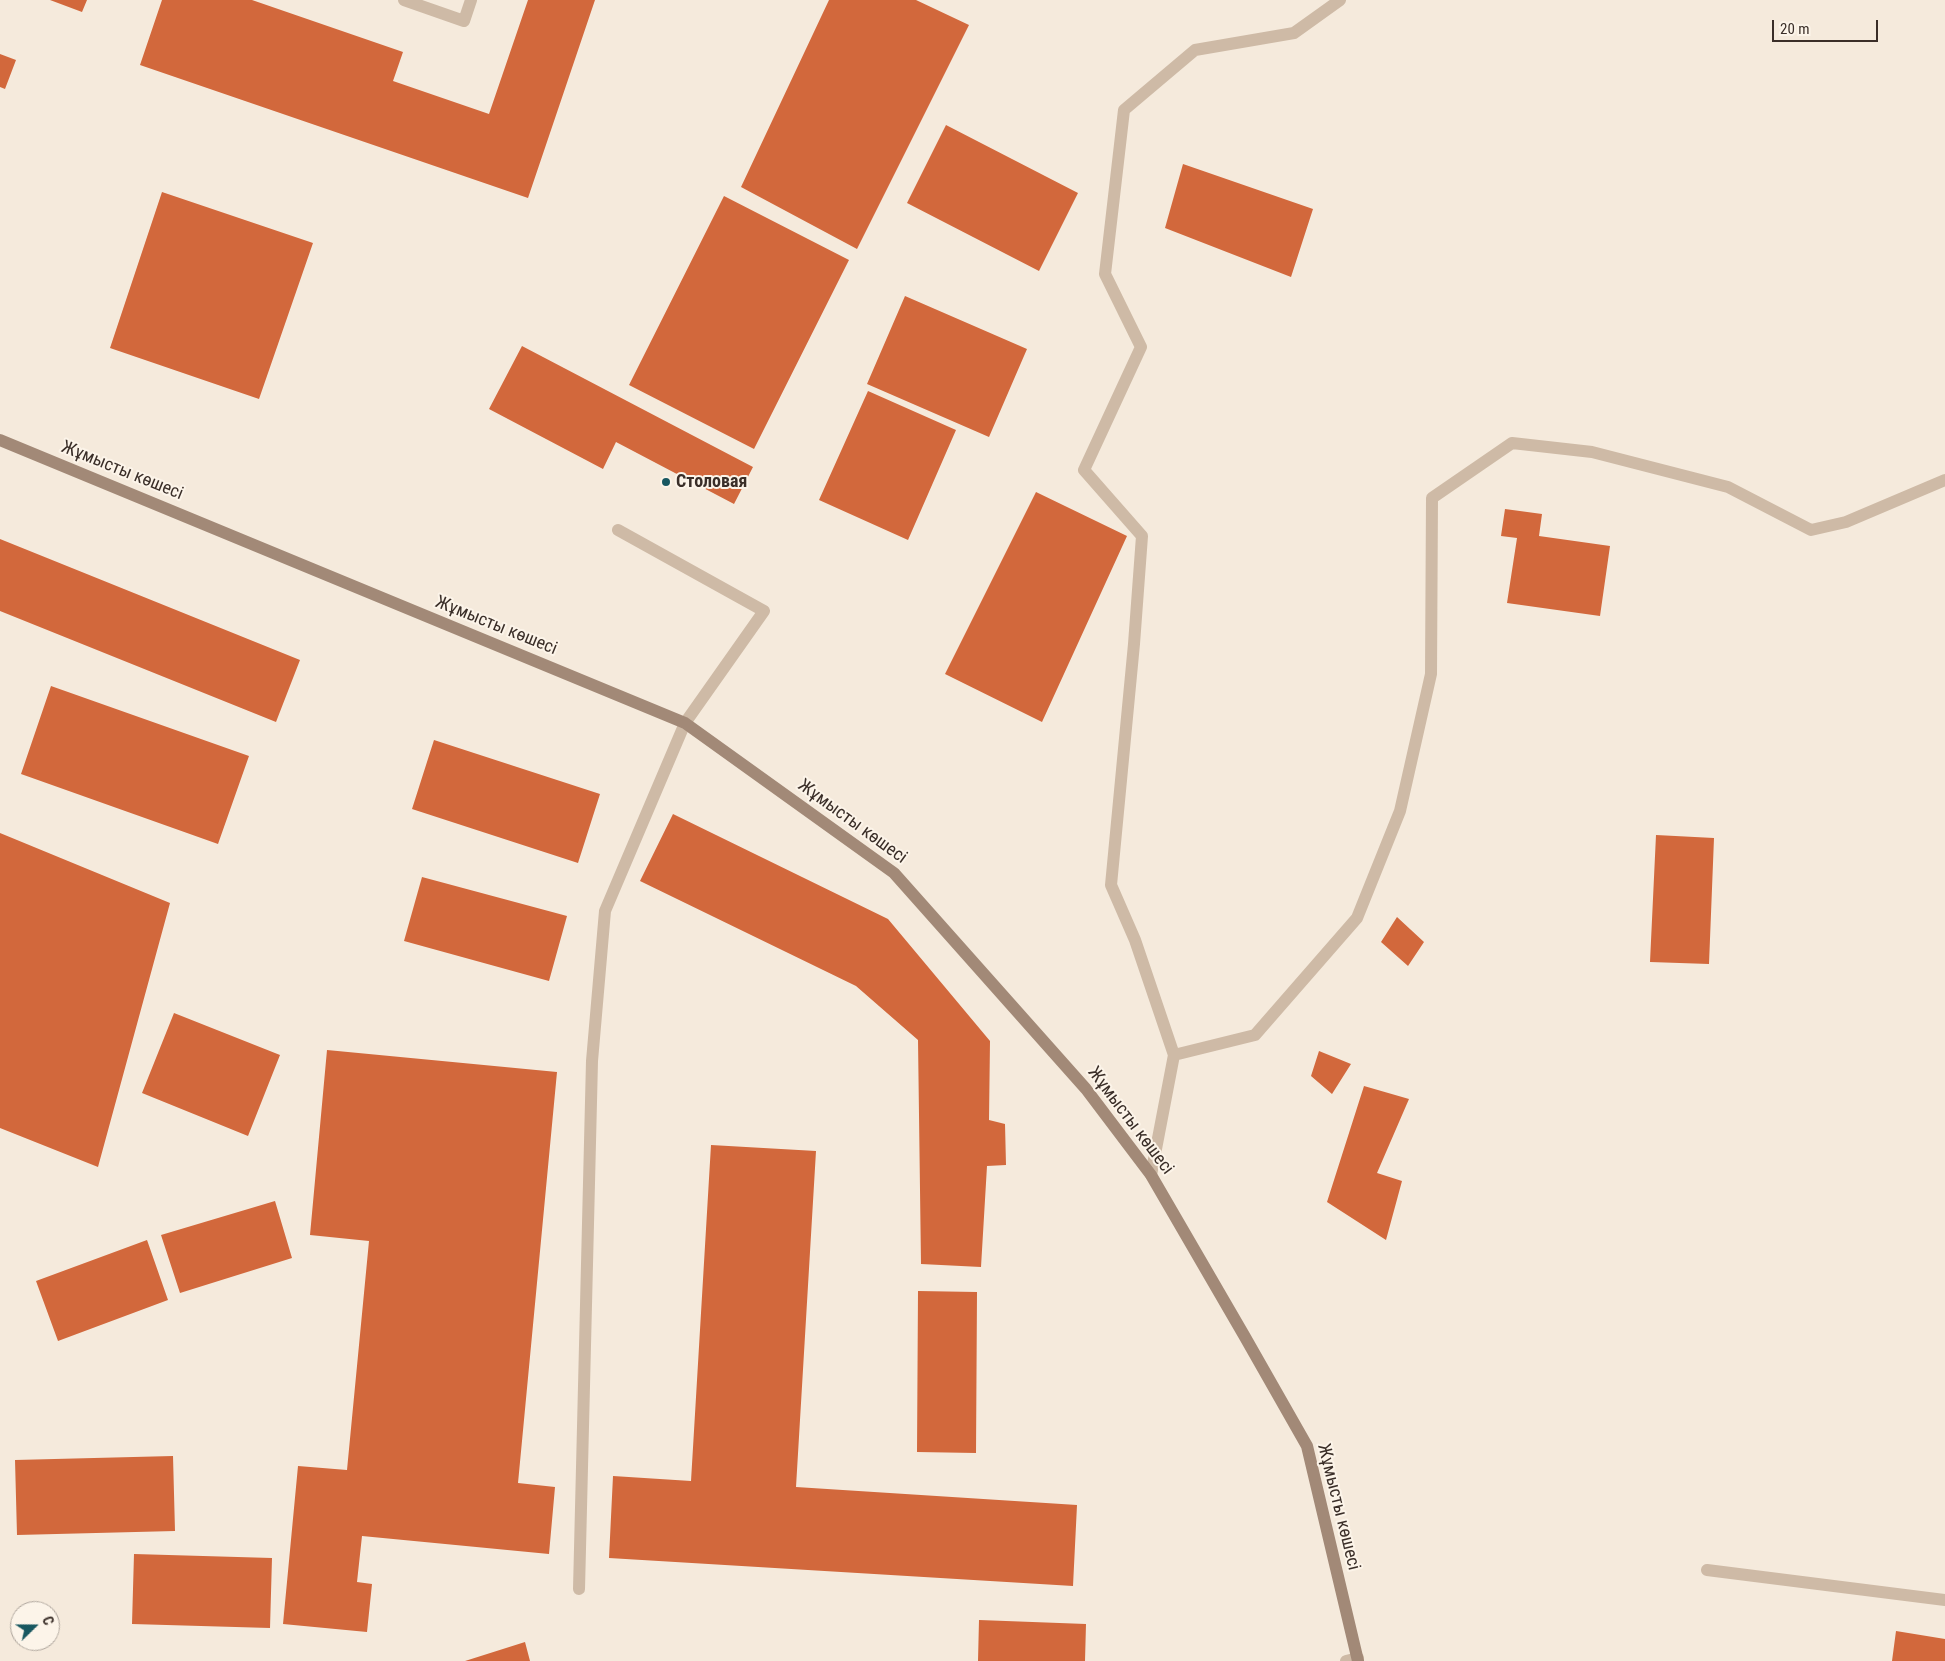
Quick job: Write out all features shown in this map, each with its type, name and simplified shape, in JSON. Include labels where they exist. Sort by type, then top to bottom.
[{"type":"main road","name":"Жұмысты көшесі","points":[[0,440],[685,723],[894,873],[1086,1088],[1151,1175],[1307,1446],[1354,1660]]},
{"type":"lane","points":[[404,0],[464,21],[471,0]]},
{"type":"lane","points":[[1151,1175],[1174,1055],[1136,940],[1111,885],[1142,536],[1084,470],[1141,347],[1105,274],[1124,110],[1195,50],[1294,33],[1340,0]]},
{"type":"lane","points":[[1174,1055],[1255,1035],[1357,918],[1400,811],[1431,674],[1432,498],[1512,443],[1592,452],[1728,487],[1811,530],[1846,522],[1945,480]]},
{"type":"lane","points":[[579,1590],[592,1061],[605,910],[685,723],[764,611],[618,530]]},
{"type":"lane","points":[[1707,1570],[1945,1600]]},
{"type":"building","points":[[50,0],[87,0],[82,12]]},
{"type":"building","points":[[162,0],[252,0],[403,52],[393,81],[489,114],[528,0],[595,0],[528,198],[140,65]]},
{"type":"building","points":[[829,0],[916,0],[969,25],[857,249],[741,187]]},
{"type":"building","points":[[0,54],[16,60],[5,89],[0,87]]},
{"type":"building","points":[[946,125],[1078,193],[1039,271],[907,203]]},
{"type":"building","points":[[1183,164],[1313,209],[1291,277],[1165,228]]},
{"type":"building","points":[[162,192],[313,243],[259,399],[110,348]]},
{"type":"building","points":[[724,196],[849,260],[754,449],[629,385]]},
{"type":"building","points":[[905,296],[1027,349],[989,437],[867,384]]},
{"type":"building","points":[[522,346],[753,467],[734,504],[616,442],[603,469],[489,409]]},
{"type":"building","points":[[868,391],[956,430],[908,540],[819,500]]},
{"type":"building","points":[[1036,492],[1127,536],[1042,722],[945,674]]},
{"type":"building","points":[[1505,509],[1542,514],[1539,536],[1610,546],[1600,616],[1507,603],[1517,538],[1501,536]]},
{"type":"building","points":[[0,539],[300,660],[276,722],[0,611]]},
{"type":"building","points":[[51,686],[249,756],[218,844],[21,774]]},
{"type":"building","points":[[434,740],[600,794],[578,863],[412,809]]},
{"type":"building","points":[[673,814],[888,919],[990,1041],[989,1120],[1005,1124],[1006,1165],[987,1166],[981,1267],[921,1264],[918,1040],[856,986],[640,881]]},
{"type":"building","points":[[0,833],[170,903],[98,1167],[0,1128]]},
{"type":"building","points":[[1656,835],[1714,838],[1709,964],[1650,962]]},
{"type":"building","points":[[422,877],[567,916],[549,981],[404,941]]},
{"type":"building","points":[[1397,917],[1424,942],[1408,966],[1381,942]]},
{"type":"building","points":[[174,1013],[280,1055],[248,1136],[142,1093]]},
{"type":"building","points":[[327,1050],[557,1072],[518,1483],[555,1487],[549,1554],[362,1536],[357,1582],[372,1584],[367,1632],[283,1624],[298,1466],[347,1470],[369,1241],[310,1235]]},
{"type":"building","points":[[1319,1051],[1351,1064],[1332,1094],[1311,1076]]},
{"type":"building","points":[[1364,1086],[1409,1099],[1377,1173],[1402,1181],[1386,1240],[1327,1202]]},
{"type":"building","points":[[711,1145],[816,1151],[796,1487],[1077,1505],[1073,1586],[609,1558],[613,1476],[691,1481]]},
{"type":"building","points":[[275,1201],[292,1258],[180,1293],[161,1235]]},
{"type":"building","points":[[147,1240],[168,1300],[58,1341],[36,1281]]},
{"type":"building","points":[[918,1291],[977,1292],[976,1453],[917,1452]]},
{"type":"building","points":[[173,1456],[175,1531],[17,1535],[15,1460]]},
{"type":"building","points":[[134,1554],[272,1558],[270,1628],[132,1624]]},
{"type":"building","points":[[979,1620],[1086,1624],[1085,1661],[978,1661]]},
{"type":"building","points":[[1896,1631],[1945,1639],[1945,1661],[1892,1661]]},
{"type":"building","points":[[525,1642],[530,1661],[465,1661]]},
{"type":"place","name":"Столовая","points":[[666,482]]}]
